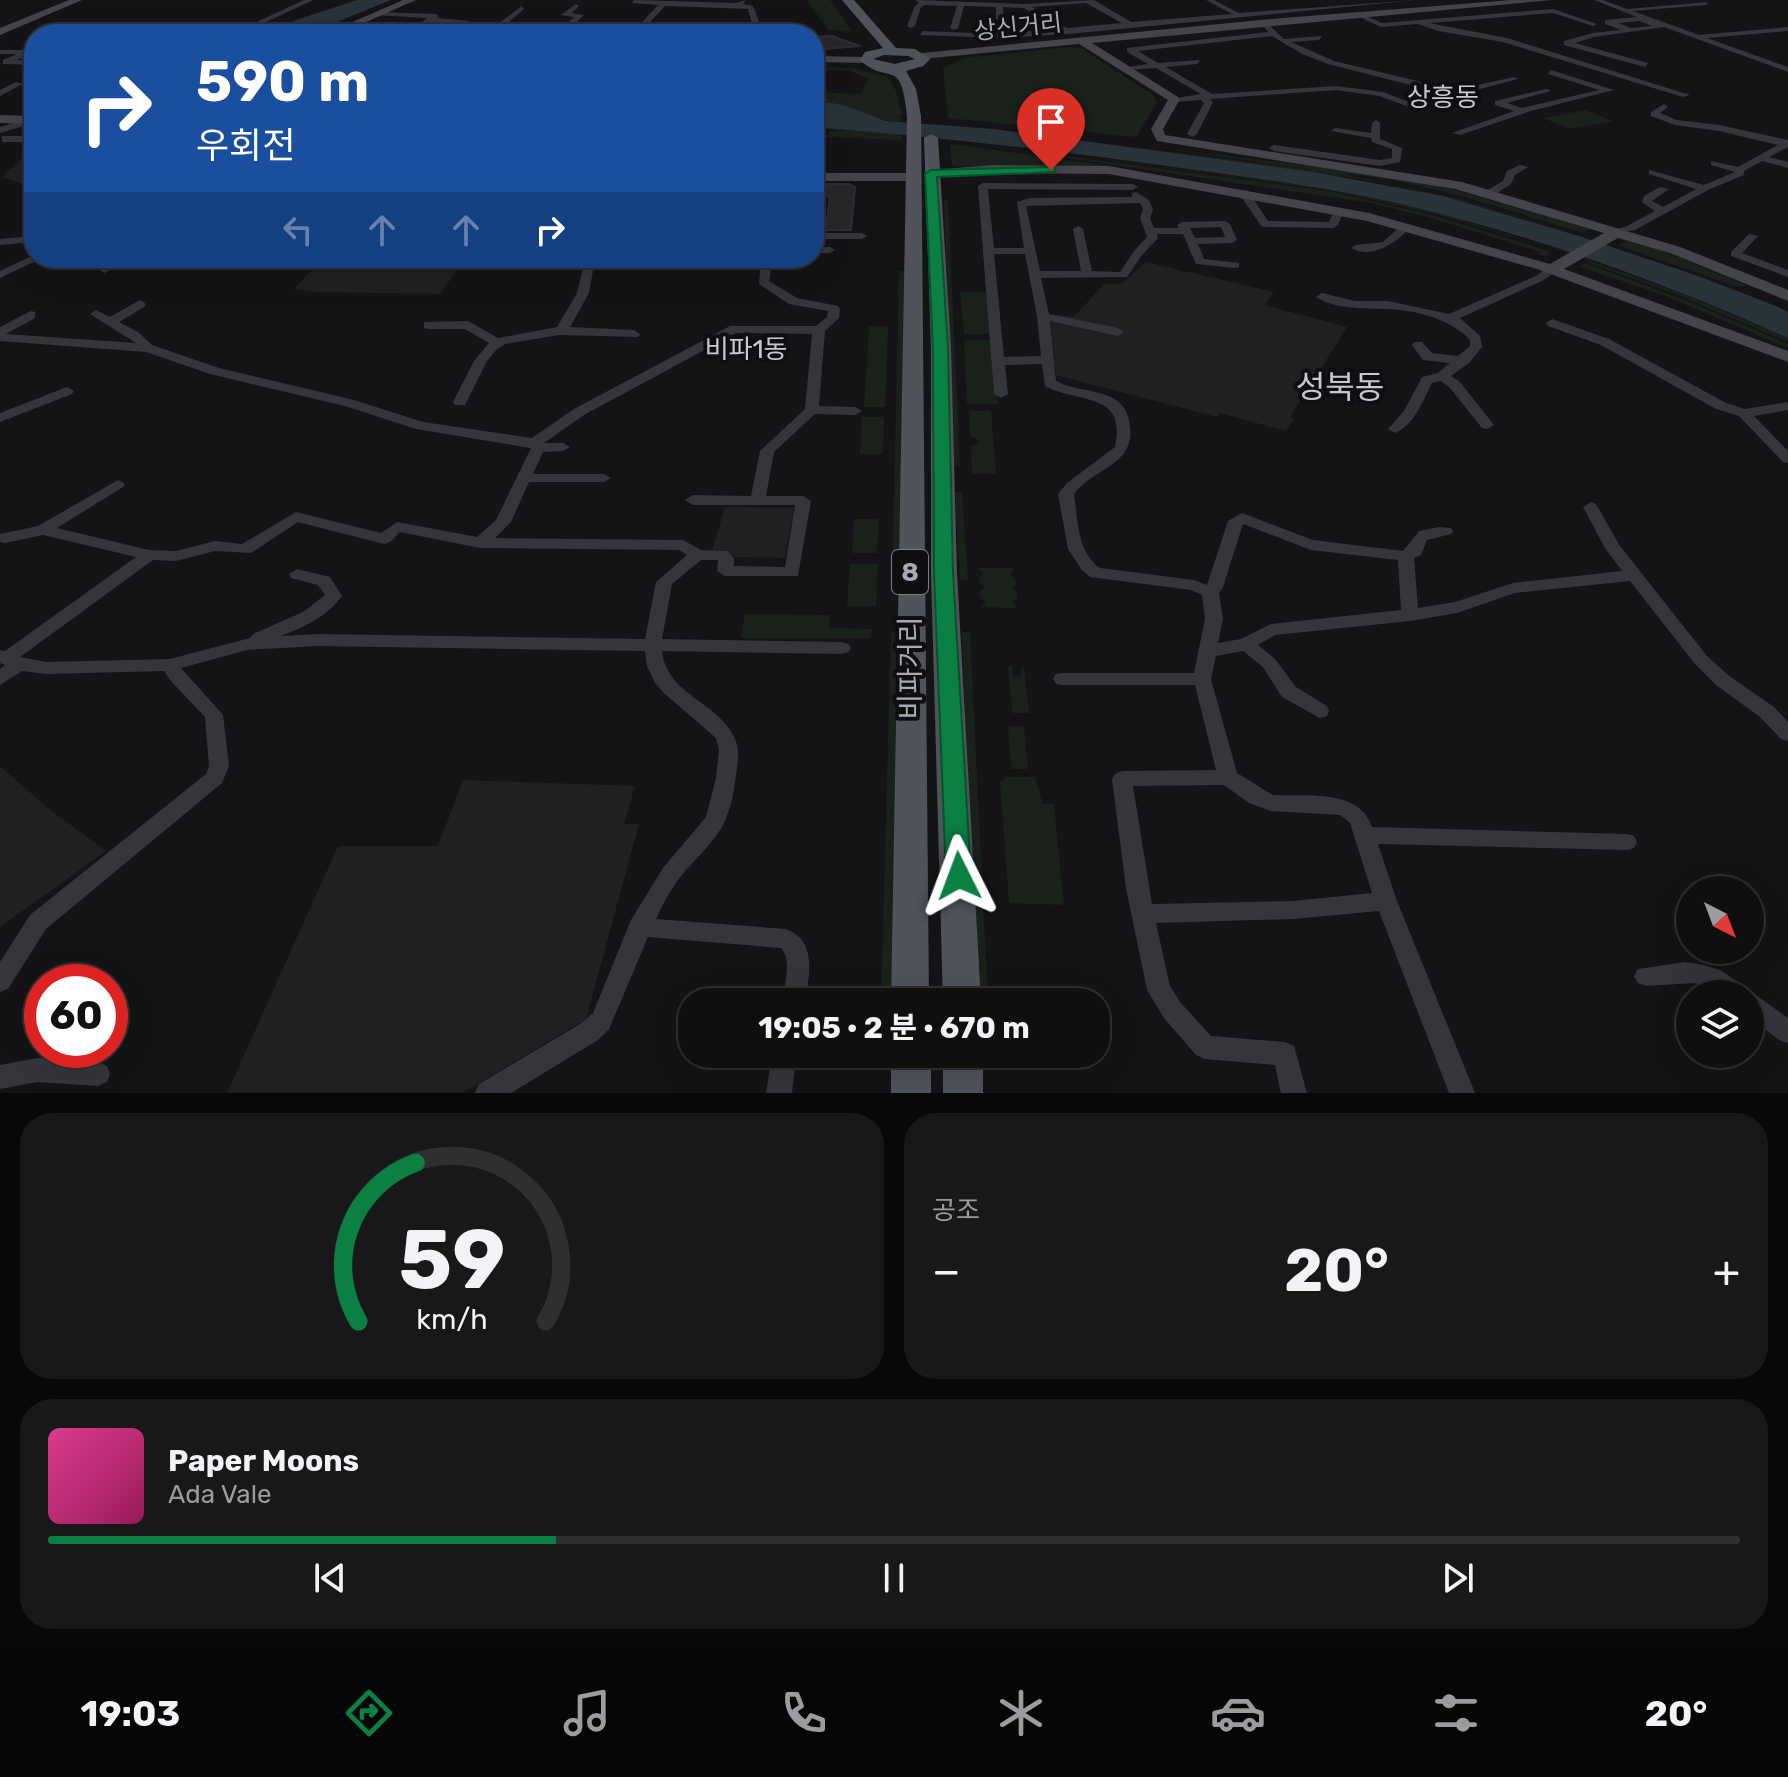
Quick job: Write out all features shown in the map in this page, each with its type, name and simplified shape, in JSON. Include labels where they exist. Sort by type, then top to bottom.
[{"type":"main road","points":[[848,0],[892,51]]},
{"type":"main road","points":[[892,51],[919,61],[894,68],[866,60],[875,53],[892,51]]},
{"type":"main road","name":"비파거리","points":[[910,988],[924,125],[919,61]]},
{"type":"main road","name":"비파거리","points":[[894,68],[901,72],[907,82],[924,125]]},
{"type":"main road","name":"비파거리","points":[[922,176],[941,348],[944,573],[961,988]]},
{"type":"main road","points":[[911,1068],[911,1093]]},
{"type":"main road","points":[[963,1068],[963,1093]]},
{"type":"street","points":[[0,34],[77,0]]},
{"type":"street","points":[[257,24],[310,0]]},
{"type":"street","points":[[354,24],[411,0]]},
{"type":"street","points":[[637,0],[635,3],[740,3],[754,10],[756,24]]},
{"type":"street","points":[[911,26],[921,2],[1025,6],[1088,0],[1130,24]]},
{"type":"street","points":[[1209,0],[1238,15]]},
{"type":"street","points":[[1322,0],[1357,10],[1391,1],[1414,0]]},
{"type":"street","points":[[1345,0],[1381,25],[1553,11],[1593,24]]},
{"type":"street","name":"상신거리","points":[[919,61],[1357,10],[1547,0]]},
{"type":"street","points":[[1597,0],[1788,70]]},
{"type":"street","points":[[646,24],[669,3]]},
{"type":"street","points":[[1625,10],[1666,3],[1706,3]]},
{"type":"street","points":[[954,28],[961,4]]},
{"type":"street","points":[[690,13],[697,5]]},
{"type":"street","points":[[999,5],[1000,36]]},
{"type":"street","points":[[1274,5],[1285,11]]},
{"type":"street","points":[[570,24],[580,15],[565,15],[576,6]]},
{"type":"street","points":[[1025,6],[1174,99],[1237,89],[1336,88],[1380,94],[1418,107]]},
{"type":"street","points":[[923,33],[1000,36],[1335,6]]},
{"type":"street","points":[[517,24],[502,24],[522,8]]},
{"type":"street","points":[[377,14],[435,16],[465,21]]},
{"type":"street","points":[[423,24],[435,16]]},
{"type":"street","points":[[1629,30],[1608,22],[1640,19],[1661,27],[1593,35],[1567,43],[1645,65]]},
{"type":"street","points":[[1419,22],[1438,29],[1504,40],[1686,95]]},
{"type":"street","points":[[1259,23],[1280,42],[1351,68],[1466,96]]},
{"type":"street","points":[[1698,37],[1788,29]]},
{"type":"street","points":[[0,34],[23,38]]},
{"type":"street","points":[[1192,134],[1209,102],[1205,95],[1130,50],[1271,34]]},
{"type":"street","points":[[1280,42],[1319,38]]},
{"type":"street","points":[[1457,133],[1522,111],[1610,90],[1550,69],[1623,48]]},
{"type":"street","points":[[0,52],[24,52]]},
{"type":"street","points":[[24,55],[6,62],[24,63]]},
{"type":"street","points":[[824,59],[866,60]]},
{"type":"street","points":[[1125,68],[1197,62]]},
{"type":"street","points":[[1595,85],[1627,78]]},
{"type":"street","points":[[1455,93],[1514,79]]},
{"type":"street","points":[[0,93],[19,84]]},
{"type":"street","points":[[1380,94],[1424,84]]},
{"type":"street","points":[[1522,111],[1498,103],[1547,91]]},
{"type":"street","points":[[1174,99],[1157,129],[1161,138],[1185,145],[1380,163],[1397,160],[1397,148],[1375,140],[1376,123]]},
{"type":"street","points":[[1664,107],[1654,114],[1787,144]]},
{"type":"street","points":[[0,119],[24,120]]},
{"type":"street","points":[[1665,132],[1685,123]]},
{"type":"street","points":[[1,136],[24,125]]},
{"type":"street","points":[[1695,133],[1708,126]]},
{"type":"street","points":[[1335,131],[1375,136]]},
{"type":"street","points":[[1,136],[24,138]]},
{"type":"street","points":[[1714,163],[1739,170],[1787,144]]},
{"type":"street","points":[[1274,148],[1490,193],[1611,234],[1698,258],[1788,296]]},
{"type":"street","points":[[1760,158],[1788,165]]},
{"type":"street","points":[[1490,193],[1508,182],[1510,173],[1523,167]]},
{"type":"street","points":[[824,177],[922,176],[993,169],[1109,170],[1135,188],[1148,210],[1145,218],[1153,238],[1123,275],[1033,274]]},
{"type":"street","points":[[1450,318],[1558,266],[1611,234],[1631,228],[1704,188],[1741,173],[1739,170]]},
{"type":"street","points":[[1652,172],[1704,188]]},
{"type":"street","points":[[1001,394],[983,186],[1244,193],[1339,210],[1558,266],[1788,357]]},
{"type":"street","points":[[1135,188],[1023,201],[1021,204],[1043,316],[1050,383],[1057,388],[1106,400],[1121,407],[1122,411],[1125,441],[1122,449],[1072,486],[1066,494],[1080,561],[1096,573],[1194,585],[1210,592]]},
{"type":"street","points":[[1663,211],[1647,202],[1648,198],[1664,189]]},
{"type":"street","points":[[1244,193],[1265,224],[1333,225],[1339,210]]},
{"type":"street","points":[[1356,248],[1386,245],[1407,226]]},
{"type":"street","points":[[1078,229],[1087,275]]},
{"type":"street","points":[[1150,231],[1189,236],[1200,262],[1235,265]]},
{"type":"street","points":[[824,236],[862,236]]},
{"type":"street","points":[[1753,236],[1735,254],[1788,274]]},
{"type":"street","points":[[0,242],[24,240]]},
{"type":"street","points":[[824,250],[830,250]]},
{"type":"street","points":[[989,251],[1028,251]]},
{"type":"street","points":[[0,275],[24,263]]},
{"type":"street","points":[[562,330],[583,293],[589,268]]},
{"type":"street","points":[[480,543],[503,522],[536,446],[579,412],[734,329],[819,330],[833,318],[834,309],[804,304],[763,282],[765,268]]},
{"type":"street","points":[[1755,282],[1774,269]]},
{"type":"street","points":[[1322,297],[1355,305],[1388,305],[1450,318],[1463,325],[1476,339],[1476,347],[1464,360],[1443,376],[1427,380],[1410,413],[1395,429]]},
{"type":"street","points":[[111,321],[140,304]]},
{"type":"street","points":[[800,331],[804,304]]},
{"type":"street","points":[[96,314],[148,348]]},
{"type":"street","points":[[0,334],[31,315]]},
{"type":"street","points":[[1043,316],[1118,332]]},
{"type":"street","points":[[1552,323],[1605,342],[1721,406],[1744,413],[1788,406]]},
{"type":"street","points":[[428,325],[468,325],[497,343]]},
{"type":"street","points":[[460,402],[478,366],[497,343],[533,332],[576,329],[595,340],[634,334]]},
{"type":"street","points":[[758,500],[767,451],[812,410],[819,330]]},
{"type":"street","points":[[0,334],[148,348],[215,371],[349,403],[421,426],[536,446],[563,447]]},
{"type":"street","points":[[1418,345],[1428,357],[1464,360]]},
{"type":"street","points":[[998,361],[1048,360]]},
{"type":"street","points":[[1443,376],[1455,385],[1487,425]]},
{"type":"street","points":[[0,418],[67,391]]},
{"type":"street","points":[[812,410],[855,411]]},
{"type":"street","points":[[1744,413],[1788,459]]},
{"type":"street","points":[[523,478],[604,478]]},
{"type":"street","points":[[2,539],[43,530],[118,484]]},
{"type":"street","points":[[43,530],[149,555],[176,556],[215,546],[245,549],[296,517],[384,539],[397,527],[480,543],[683,545],[697,555],[726,558],[725,571],[792,572],[803,501],[693,500]]},
{"type":"street","points":[[1591,507],[1613,548],[1701,660],[1722,680],[1767,712],[1788,734]]},
{"type":"street","points":[[1210,592],[1215,587],[1236,521],[1242,518],[1278,529],[1296,541],[1311,545],[1406,556],[1415,551],[1421,535],[1445,531]]},
{"type":"street","points":[[0,679],[8,660],[149,555]]},
{"type":"street","points":[[488,1093],[589,1032],[601,1021],[639,927],[678,862],[719,811],[728,743],[721,731],[665,686],[655,665],[654,645],[664,582],[697,555]]},
{"type":"street","points":[[1406,556],[1410,615]]},
{"type":"street","points":[[8,660],[69,669],[170,665],[247,644],[303,621],[324,608],[334,596],[324,581],[297,574]]},
{"type":"street","points":[[1207,651],[1246,644],[1271,630],[1410,615],[1457,607],[1513,588],[1633,575]]},
{"type":"street","points":[[1210,592],[1214,619],[1202,679],[1228,777]]},
{"type":"street","points":[[247,644],[318,640],[842,648]]},
{"type":"street","points":[[1246,644],[1269,663],[1289,692],[1320,711]]},
{"type":"street","points":[[0,982],[38,922],[215,778],[219,766],[214,715],[176,676],[170,665]]},
{"type":"street","points":[[1062,679],[1202,679]]},
{"type":"street","points":[[1294,1093],[1285,1054],[1205,1047],[1172,1010],[1159,990],[1142,914],[1122,779],[1228,777],[1256,797],[1271,803],[1344,807],[1359,818],[1386,901],[1462,1093]]},
{"type":"street","points":[[1365,835],[1627,842]]},
{"type":"street","points":[[1142,914],[1293,910],[1386,901]]},
{"type":"street","points":[[639,927],[786,939],[797,951],[799,964],[795,988]]},
{"type":"street","points":[[1646,976],[1700,971],[1719,980]]},
{"type":"street","points":[[1764,1014],[1788,1032]]},
{"type":"street","points":[[779,1093],[782,1068]]},
{"type":"street","points":[[0,1077],[37,1070],[98,1074]]},
{"type":"shaded area","points":[[357,0],[391,0],[332,24],[288,24]]},
{"type":"shaded area","points":[[807,0],[830,0],[852,31],[828,30]]},
{"type":"shaded area","points":[[1081,48],[1153,95],[1157,103],[1136,137],[948,118],[943,68],[964,58]]},
{"type":"shaded area","points":[[824,67],[854,68],[887,77],[896,91],[902,114],[896,118],[901,117],[900,122],[824,102],[824,92],[861,94],[868,78],[850,71]]},
{"type":"shaded area","points":[[824,102],[843,105],[886,121],[994,129],[1313,172],[1443,196],[1579,236],[1776,306],[1788,312],[1788,338],[1604,264],[1509,233],[1413,207],[1294,184],[904,135],[824,128]]},
{"type":"shaded area","points":[[1585,110],[1613,121],[1570,129],[1543,118]]},
{"type":"shaded area","points":[[945,123],[1313,170],[1154,147],[1353,171],[1448,188],[1590,229],[1583,233],[1464,197],[1373,177],[1344,174],[1463,200],[1581,235],[1462,201],[1374,181]]},
{"type":"shaded area","points":[[824,128],[902,136],[901,140],[826,137],[830,131],[844,131]]},
{"type":"shaded area","points":[[970,141],[1330,189],[1442,214],[1556,250],[1439,215],[1329,190]]},
{"type":"shaded area","points":[[967,143],[1329,191],[1436,216],[1551,252],[1544,256],[1538,254],[1540,252],[1435,219],[1371,203]]},
{"type":"shaded area","points":[[950,144],[1110,166],[952,166]]},
{"type":"shaded area","points":[[24,159],[24,185],[2,177]]},
{"type":"shaded area","points":[[944,200],[948,200],[960,466],[954,466]]},
{"type":"shaded area","points":[[1626,241],[1651,246],[1746,285],[1738,287],[1617,245]]},
{"type":"shaded area","points":[[1588,260],[1688,296],[1788,338],[1788,342],[1673,293],[1586,262]]},
{"type":"shaded area","points":[[1146,262],[1274,292],[1264,305],[1347,327],[1291,416],[1294,419],[1286,431],[1220,413],[1217,417],[1056,375],[1050,314],[1074,317],[1104,284],[1121,284]]},
{"type":"shaded area","points":[[1585,263],[1685,300],[1788,344],[1788,348],[1663,295],[1580,267]]},
{"type":"shaded area","points":[[314,268],[459,268],[440,294],[294,289]]},
{"type":"shaded area","points":[[899,271],[904,271],[900,580],[892,580]]},
{"type":"shaded area","points":[[960,292],[987,292],[991,334],[964,334]]},
{"type":"shaded area","points":[[869,326],[888,326],[885,407],[864,407]]},
{"type":"shaded area","points":[[964,340],[992,340],[998,404],[967,404]]},
{"type":"shaded area","points":[[969,411],[991,411],[996,474],[972,474],[971,446],[978,444],[979,440],[970,436]]},
{"type":"shaded area","points":[[862,417],[884,417],[883,454],[860,454]]},
{"type":"shaded area","points":[[955,492],[962,492],[968,580],[960,580]]},
{"type":"shaded area","points":[[725,507],[794,508],[785,558],[734,557],[725,551],[712,551]]},
{"type":"shaded area","points":[[854,519],[879,519],[877,553],[852,553]]},
{"type":"shaded area","points":[[850,564],[878,564],[876,606],[847,606]]},
{"type":"shaded area","points":[[978,568],[1014,568],[1010,575],[1015,578],[1016,584],[1011,588],[1017,591],[1017,598],[1012,602],[1018,608],[980,607],[986,602],[980,597],[980,591],[985,586],[979,583],[979,577],[984,574]]},
{"type":"shaded area","points":[[745,614],[830,615],[829,628],[872,629],[871,638],[741,638]]},
{"type":"shaded area","points":[[891,632],[899,632],[892,988],[881,988]]},
{"type":"shaded area","points":[[962,632],[970,632],[987,988],[976,988]]},
{"type":"shaded area","points":[[1008,666],[1012,666],[1013,676],[1021,677],[1021,666],[1024,667],[1029,713],[1012,713]]},
{"type":"shaded area","points":[[1008,726],[1024,726],[1028,769],[1011,769]]},
{"type":"shaded area","points":[[0,766],[49,809],[106,851],[0,927]]},
{"type":"shaded area","points":[[1006,777],[1035,777],[1043,804],[1054,804],[1064,905],[1009,903],[1000,782]]},
{"type":"shaded area","points":[[463,780],[635,786],[624,824],[639,824],[586,1019],[463,1093],[227,1093],[338,846],[438,846]]},
{"type":"building","points":[[824,36],[832,36],[860,46],[824,49]]},
{"type":"building","points":[[824,184],[849,184],[855,187],[851,230],[826,230],[830,197],[824,194]]},
{"type":"district","name":"상흥동","points":[[1443,97]]},
{"type":"district","name":"비파1동","points":[[746,349]]},
{"type":"district","name":"성북동","points":[[1340,387]]},
{"type":"route","points":[[959,876],[944,573],[941,348],[931,174],[993,169],[1051,170]]}]
